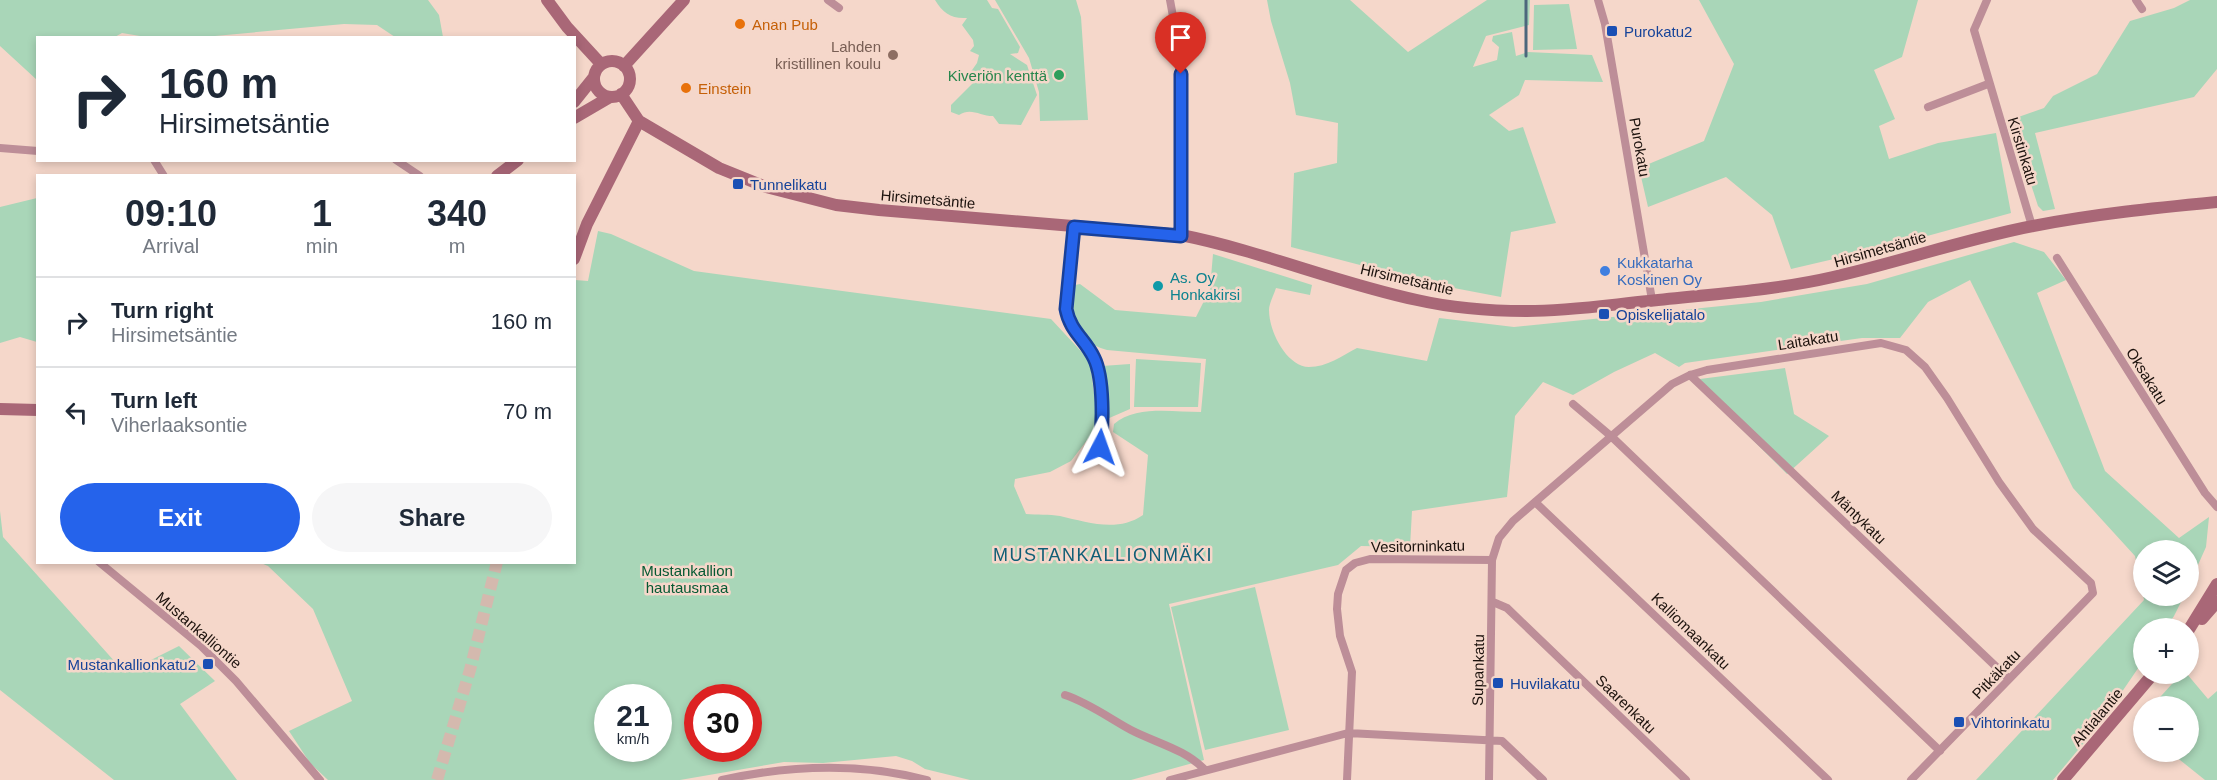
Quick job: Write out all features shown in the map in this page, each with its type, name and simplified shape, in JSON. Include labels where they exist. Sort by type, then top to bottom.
[{"type":"street","points":[[547,0],[575,36]]},
{"type":"street","points":[[624,66],[684,0]]},
{"type":"street","points":[[828,0],[839,8]]},
{"type":"street","points":[[1170,0],[1181,74],[1181,236]]},
{"type":"street","name":"Purokatu","points":[[1598,0],[1605,24],[1652,300]]},
{"type":"street","name":"Kirstinkatu","points":[[1987,0],[1974,30],[1988,84],[2032,226]]},
{"type":"street","points":[[2136,0],[2142,9]]},
{"type":"street","points":[[576,37],[601,64]]},
{"type":"street","points":[[576,100],[601,64],[613,61],[628,70],[630,81],[625,90],[576,117]]},
{"type":"street","points":[[594,77],[599,92],[615,95]]},
{"type":"street","points":[[1928,107],[1988,84]]},
{"type":"street","name":"Hirsimetsäntie","points":[[615,95],[639,121],[719,168],[766,187],[836,204],[879,210],[1181,236],[1224,244],[1408,298],[1470,308],[1528,311],[1578,309],[1765,290],[1831,278],[1884,265],[1941,247],[2032,226],[2130,211],[2217,202]]},
{"type":"street","points":[[576,254],[587,224],[639,121]]},
{"type":"street","points":[[0,148],[36,151]]},
{"type":"street","points":[[399,162],[417,174]]},
{"type":"street","points":[[500,174],[515,162]]},
{"type":"street","points":[[1074,227],[1066,309],[1068,322],[1090,351],[1098,369],[1103,426],[1100,447]]},
{"type":"street","name":"Oksakatu","points":[[2057,258],[2205,493],[2217,507]]},
{"type":"street","name":"Laitakatu","points":[[1492,560],[1499,538],[1513,521],[1672,384],[1707,370],[1881,343],[1906,350],[1925,367],[1999,482],[2033,529],[2091,583]]},
{"type":"street","name":"Mäntykatu","points":[[1690,375],[2009,679]]},
{"type":"street","points":[[1573,404],[1612,437],[1940,751]]},
{"type":"street","points":[[0,409],[36,410]]},
{"type":"street","name":"Kalliomaankatu","points":[[1535,502],[1828,780]]},
{"type":"street","name":"Vesitorninkatu","points":[[1347,780],[1352,672],[1340,636],[1336,609],[1346,570],[1355,563],[1371,559],[1492,560]]},
{"type":"street","name":"Supankatu","points":[[1489,780],[1492,560]]},
{"type":"street","name":"Mustankalliontie","points":[[101,564],[206,650],[236,681],[320,780]]},
{"type":"street","name":"Pitkäkatu","points":[[1911,780],[2093,593],[2091,583]]},
{"type":"street","points":[[2196,618],[2217,584]]},
{"type":"street","name":"Saarenkatu","points":[[1492,602],[1507,608],[1686,780]]},
{"type":"street","points":[[2199,621],[2217,602]]},
{"type":"street","name":"Ahtialantie","points":[[2063,780],[2145,684]]},
{"type":"street","points":[[1065,695],[1080,700],[1144,736],[1194,759],[1205,771]]},
{"type":"street","points":[[1170,780],[1348,733],[1502,741],[1543,780]]},
{"type":"street","points":[[722,780],[797,768],[863,768],[895,772],[927,780]]},
{"type":"green space","points":[[0,0],[428,0],[439,15],[443,36],[394,36],[377,25],[344,24],[215,36],[140,36],[122,33],[117,36],[36,36],[36,79],[0,46]]},
{"type":"green space","points":[[935,0],[987,0],[992,8],[998,9],[1020,47],[1018,53],[1010,54],[1027,65],[1037,95],[1021,125],[999,124],[993,116],[976,112],[959,115],[951,112],[951,105],[976,80],[970,73],[979,55],[970,51],[974,46],[973,40],[962,25],[967,18],[948,14]]},
{"type":"green space","name":"Kiveriön kenttä","points":[[995,0],[1076,0],[1081,17],[1088,120],[1040,121],[1039,92],[1029,58]]},
{"type":"green space","points":[[1267,0],[1350,0],[1408,52],[1487,0],[1530,0],[1529,25],[1486,36],[1473,67],[1497,60],[1499,47],[1492,41],[1493,36],[1512,32],[1516,56],[1528,52],[1592,55],[1603,82],[1525,80],[1519,95],[1489,115],[1509,131],[1523,127],[1556,223],[1511,232],[1501,297],[1433,284],[1291,247],[1294,173],[1337,163],[1338,123],[1296,115],[1290,83]]},
{"type":"green space","points":[[1699,0],[1918,0],[1902,57],[1874,70],[1895,119],[1879,126],[1889,159],[1938,143],[1996,133],[2011,213],[1898,244],[1791,269],[1772,215],[1726,177],[1648,207],[1639,168],[1704,141],[1734,64]]},
{"type":"green space","points":[[2190,0],[2217,0],[2217,69],[2194,97],[2035,133],[2055,209],[2043,211],[2038,206],[2010,120],[2044,108],[2053,96],[2097,74],[2130,21],[2174,8]]},
{"type":"green space","points":[[1569,4],[1577,49],[1533,50],[1534,5]]},
{"type":"green space","points":[[36,198],[36,342],[20,337],[0,343],[0,207]]},
{"type":"green space","name":"Mustankallion hautausmaa","points":[[598,231],[611,234],[694,271],[1051,319],[1090,361],[1098,426],[1071,461],[1050,472],[1015,479],[1014,486],[1026,514],[1056,515],[1112,525],[1123,524],[1143,515],[1148,455],[1113,432],[1114,424],[1133,414],[1144,412],[1201,412],[1206,359],[1107,350],[1090,343],[1070,321],[1075,285],[1080,284],[1115,310],[1196,317],[1210,289],[1213,254],[1312,285],[1310,295],[1276,288],[1269,310],[1272,328],[1286,354],[1301,365],[1316,367],[1340,358],[1357,348],[1427,361],[1439,318],[1514,327],[1761,302],[1867,284],[2014,242],[2044,252],[2066,280],[2037,293],[2105,471],[2179,538],[2209,517],[2206,547],[2199,563],[2199,540],[2133,540],[2133,554],[2073,488],[1970,280],[1928,302],[1900,338],[1862,338],[1685,363],[1679,367],[1655,353],[1573,395],[1543,382],[1515,416],[1507,497],[1412,511],[1410,547],[1361,546],[1338,565],[1169,604],[1204,760],[1131,780],[970,780],[925,769],[912,761],[896,756],[823,763],[784,762],[680,780],[328,780],[310,763],[289,731],[352,701],[313,609],[263,564],[576,564],[576,280],[588,281]]},
{"type":"green space","points":[[1136,359],[1201,363],[1198,407],[1134,407]]},
{"type":"green space","points":[[1130,364],[1130,409],[1107,419],[1102,366]]},
{"type":"green space","points":[[1785,368],[1794,414],[1829,436],[1787,474],[1692,380]]},
{"type":"green space","points":[[0,511],[3,537],[125,673],[179,646],[215,681],[180,704],[237,780],[114,780],[0,690]]},
{"type":"green space","points":[[1255,587],[1289,730],[1205,750],[1171,607]]},
{"type":"green space","points":[[2138,606],[2179,606],[2173,618],[2133,618],[2133,676],[2102,721],[2053,780],[1976,780]]},
{"type":"green space","points":[[2172,684],[2195,684],[2208,699],[2217,691],[2217,780],[2205,780],[2182,762],[2199,762],[2199,696],[2161,696]]},
{"type":"waterway","points":[[1526,0],[1526,56]]},
{"type":"tunnel","points":[[437,780],[470,670],[496,564]]},
{"type":"place","name":"Anan Pub","points":[[740,24]]},
{"type":"place","name":"Purokatu2","points":[[1612,31]]},
{"type":"place","name":"Lahden kristillinen koulu","points":[[893,55]]},
{"type":"place","name":"Kiveriön kenttä","points":[[1059,75]]},
{"type":"place","name":"Einstein","points":[[686,88]]},
{"type":"place","name":"Tunnelikatu","points":[[738,184]]},
{"type":"place","name":"Kukkatarha Koskinen Oy","points":[[1605,271]]},
{"type":"place","name":"As. Oy Honkakirsi","points":[[1158,286]]},
{"type":"place","name":"Opiskelijatalo","points":[[1604,314]]},
{"type":"place","name":"Mustankallionkatu2","points":[[208,664]]},
{"type":"place","name":"Huvilakatu","points":[[1498,683]]},
{"type":"place","name":"Vihtorinkatu","points":[[1959,722]]},
{"type":"district","name":"MUSTANKALLIONMÄKI","points":[[1103,555]]},
{"type":"route","points":[[1100,447],[1103,426],[1098,369],[1090,351],[1068,322],[1066,309],[1074,227],[1181,236],[1181,74]]}]
